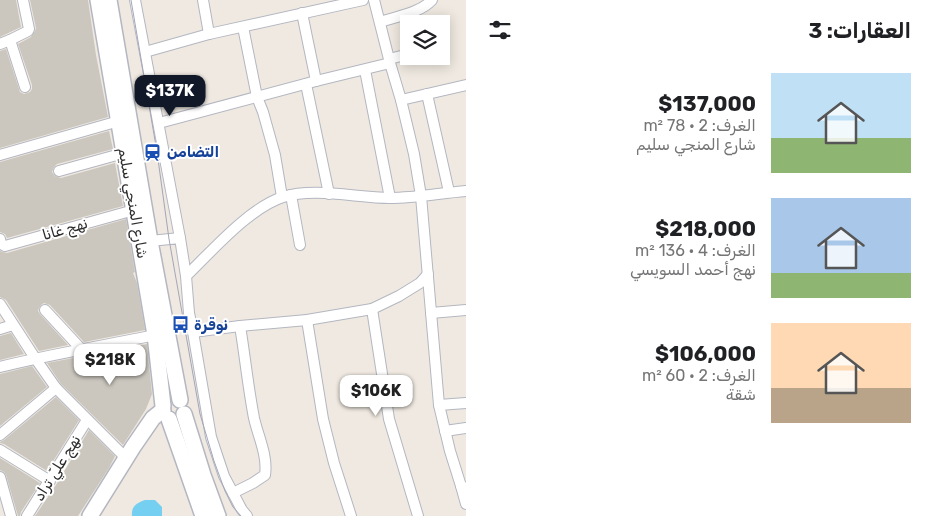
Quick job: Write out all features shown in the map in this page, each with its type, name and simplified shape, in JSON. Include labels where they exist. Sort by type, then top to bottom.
[{"type":"main road","name":"شارع المنجي سليم","points":[[98,0],[155,335],[165,413],[204,516]]},
{"type":"main road","name":"شارع المنجي سليم","points":[[109,0],[150,241],[182,407],[218,516]]},
{"type":"main road","points":[[173,398],[182,407],[179,419],[176,420],[165,413],[166,401],[170,399],[173,398]]},
{"type":"main road","points":[[90,516],[153,418],[165,413]]},
{"type":"street","points":[[24,0],[29,29],[5,42],[24,87]]},
{"type":"street","points":[[135,0],[180,238],[186,276],[188,313],[211,437],[224,476],[247,516]]},
{"type":"street","points":[[203,0],[209,34]]},
{"type":"street","points":[[145,52],[209,34],[302,14],[324,4],[363,0]]},
{"type":"street","points":[[374,0],[414,154],[421,196],[440,405],[450,451],[463,487],[466,504]]},
{"type":"street","points":[[380,22],[416,11],[432,0]]},
{"type":"street","points":[[302,14],[329,194]]},
{"type":"street","points":[[243,27],[258,97],[300,245]]},
{"type":"street","points":[[159,124],[365,70],[400,57]]},
{"type":"street","points":[[365,70],[390,198]]},
{"type":"street","points":[[401,100],[466,85]]},
{"type":"street","points":[[427,94],[449,192]]},
{"type":"street","points":[[0,155],[119,121]]},
{"type":"street","points":[[59,171],[124,153]]},
{"type":"street","points":[[186,276],[245,220],[262,207],[286,196],[297,193],[390,198],[466,191]]},
{"type":"street","name":"نهج غانا","points":[[0,239],[1,244],[4,246],[134,210]]},
{"type":"street","points":[[150,241],[180,238]]},
{"type":"street","points":[[193,332],[306,320],[372,309],[420,283],[428,274]]},
{"type":"street","points":[[0,304],[56,388],[126,458]]},
{"type":"street","points":[[372,309],[389,419],[418,516]]},
{"type":"street","points":[[45,310],[82,350]]},
{"type":"street","points":[[431,313],[466,310]]},
{"type":"street","points":[[306,320],[323,419],[334,463],[351,516]]},
{"type":"street","points":[[0,329],[13,325]]},
{"type":"street","points":[[233,493],[260,480],[265,475],[266,466],[251,400],[240,326]]},
{"type":"street","points":[[0,367],[35,358],[155,335]]},
{"type":"street","points":[[0,435],[56,388]]},
{"type":"street","points":[[440,405],[466,403]]},
{"type":"street","name":"نهج عليّ تراد","points":[[27,516],[87,420]]},
{"type":"street","points":[[445,431],[466,428]]},
{"type":"street","points":[[0,450],[50,481]]},
{"type":"street","points":[[0,477],[4,500],[11,516]]},
{"type":"water","points":[[145,500],[155,500],[162,507],[162,516],[132,516],[132,510],[135,505]]},
{"type":"building","points":[[0,0],[16,0],[21,27],[0,37]]},
{"type":"building","points":[[30,0],[88,0],[108,117],[0,148],[0,51],[6,49],[20,92],[24,94],[32,89],[18,44],[31,37],[36,28]]},
{"type":"building","points":[[109,131],[113,149],[57,164],[52,172],[55,176],[61,178],[115,163],[123,206],[7,238],[5,234],[0,232],[0,162]]},
{"type":"building","points":[[126,219],[135,272],[133,273],[137,283],[145,330],[84,342],[50,305],[44,303],[38,311],[68,345],[39,351],[6,300],[0,297],[0,251],[7,253]]},
{"type":"building","points":[[11,333],[24,354],[0,360],[0,336]]},
{"type":"building","points":[[147,344],[152,394],[146,409],[123,445],[61,384],[47,363]]},
{"type":"building","points":[[32,366],[47,387],[0,426],[0,374]]},
{"type":"building","points":[[56,397],[79,420],[47,471],[0,442]]},
{"type":"building","points":[[89,430],[115,456],[109,468],[78,516],[35,516],[56,485]]},
{"type":"building","points":[[0,458],[40,483],[20,516],[18,516],[6,475],[0,470]]},
{"type":"tram line","points":[[131,0],[157,152],[169,239],[200,414],[225,491],[233,507],[241,516]]},
{"type":"place","name":"التضامن","points":[[153,152]]},
{"type":"place","name":"نوقرة","points":[[180,325]]}]
